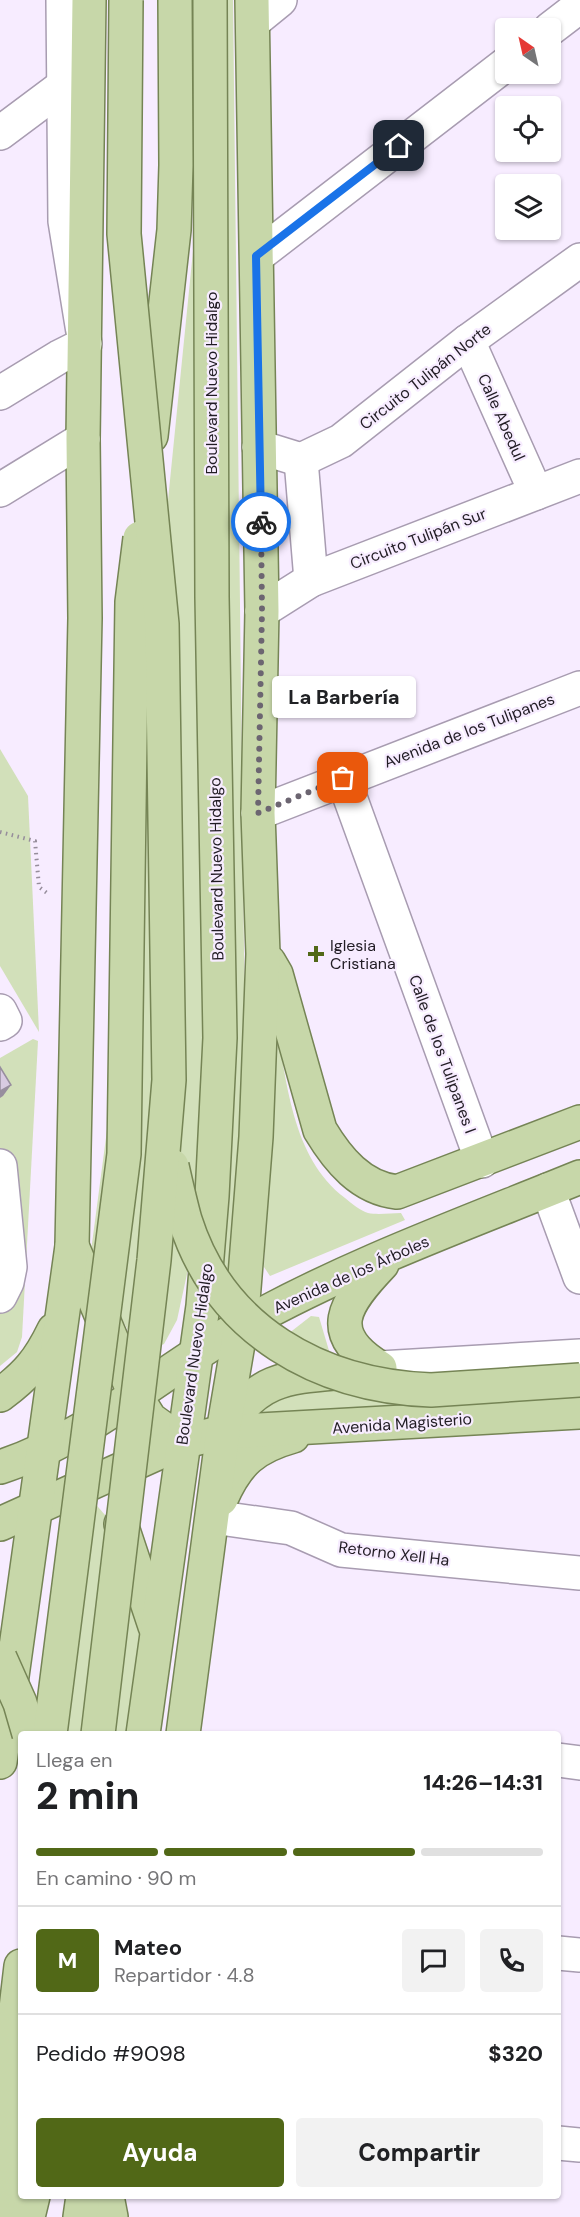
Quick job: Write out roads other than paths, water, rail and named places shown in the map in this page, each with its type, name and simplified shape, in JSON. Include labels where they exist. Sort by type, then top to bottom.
[{"type":"main road","points":[[0,1762],[72,1246],[86,618],[83,439],[88,0]]},
{"type":"main road","points":[[98,1731],[154,1260],[169,1080],[163,656],[124,234],[126,0]]},
{"type":"main road","points":[[50,1731],[124,1154],[132,602],[174,230],[175,0]]},
{"type":"main road","name":"Boulevard Nuevo Hidalgo","points":[[143,1731],[182,1442],[196,1356],[213,1196],[220,1038],[212,597],[210,0]]},
{"type":"main road","points":[[183,1731],[223,1432],[241,1326],[256,1137],[263,954],[258,813],[262,611],[252,11]]},
{"type":"main road","points":[[263,954],[276,974],[320,1130],[333,1151],[349,1168],[373,1186],[397,1192],[580,1122]]},
{"type":"main road","points":[[165,1141],[185,1221],[216,1281],[258,1331],[285,1349],[345,1378],[407,1389],[431,1390],[580,1380]]},
{"type":"main road","name":"Avenida de los Árboles","points":[[0,1467],[43,1450],[135,1395],[241,1326],[390,1254],[580,1177]]},
{"type":"main road","points":[[72,1246],[135,1395],[150,1419],[182,1442],[199,1616]]},
{"type":"main road","points":[[380,1368],[362,1357],[350,1345],[345,1328],[346,1310],[355,1292],[390,1254]]},
{"type":"main road","points":[[0,1395],[26,1376],[44,1351],[62,1312]]},
{"type":"main road","points":[[223,1432],[248,1399],[287,1377],[380,1368]]},
{"type":"main road","name":"Avenida Magisterio","points":[[0,1524],[182,1442],[223,1432],[327,1428],[580,1412]]},
{"type":"main road","points":[[213,1517],[228,1482],[242,1461],[264,1446],[327,1428]]},
{"type":"main road","points":[[43,1450],[66,1452],[80,1457],[93,1465],[103,1478],[114,1499],[157,1633]]},
{"type":"main road","points":[[0,1658],[20,1703],[28,1731]]},
{"type":"main road","points":[[1,2217],[7,2085],[18,1992]]},
{"type":"main road","points":[[28,2217],[32,2199]]},
{"type":"main road","points":[[80,2217],[83,2199]]},
{"type":"main road","points":[[108,2199],[111,2217]]},
{"type":"main road","points":[[117,2217],[120,2199]]},
{"type":"street","points":[[0,393],[85,344],[65,221],[63,0]]},
{"type":"street","points":[[252,11],[280,0]]},
{"type":"street","points":[[561,21],[580,6]]},
{"type":"street","points":[[256,256],[495,72]]},
{"type":"street","points":[[0,133],[63,86]]},
{"type":"street","name":"Circuito Tulipán Norte","points":[[301,460],[340,441],[468,341],[580,260]]},
{"type":"street","name":"Calle Abedul","points":[[468,341],[536,493]]},
{"type":"street","points":[[0,490],[83,439]]},
{"type":"street","points":[[259,447],[301,460],[311,580]]},
{"type":"street","name":"Circuito Tulipán Sur","points":[[262,611],[311,580],[580,476]]},
{"type":"street","name":"Avenida de los Tulipanes","points":[[258,813],[343,778],[580,688]]},
{"type":"street","name":"Calle de los Tulipanes I","points":[[343,778],[482,1161]]},
{"type":"street","points":[[0,1011],[6,1021],[0,1024]]},
{"type":"street","points":[[0,1166],[10,1267],[7,1282],[0,1296]]},
{"type":"street","points":[[548,1190],[580,1277]]},
{"type":"street","points":[[380,1368],[580,1356]]},
{"type":"street","name":"Retorno Xell Ha","points":[[213,1517],[291,1528],[341,1550],[580,1573]]},
{"type":"street","points":[[561,1760],[580,1763]]},
{"type":"street","points":[[561,1953],[580,1955]]},
{"type":"street","points":[[561,2143],[580,2145]]},
{"type":"place","name":"La Barbería","points":[[343,778]]},
{"type":"place","name":"Iglesia Cristiana","points":[[316,954]]}]
